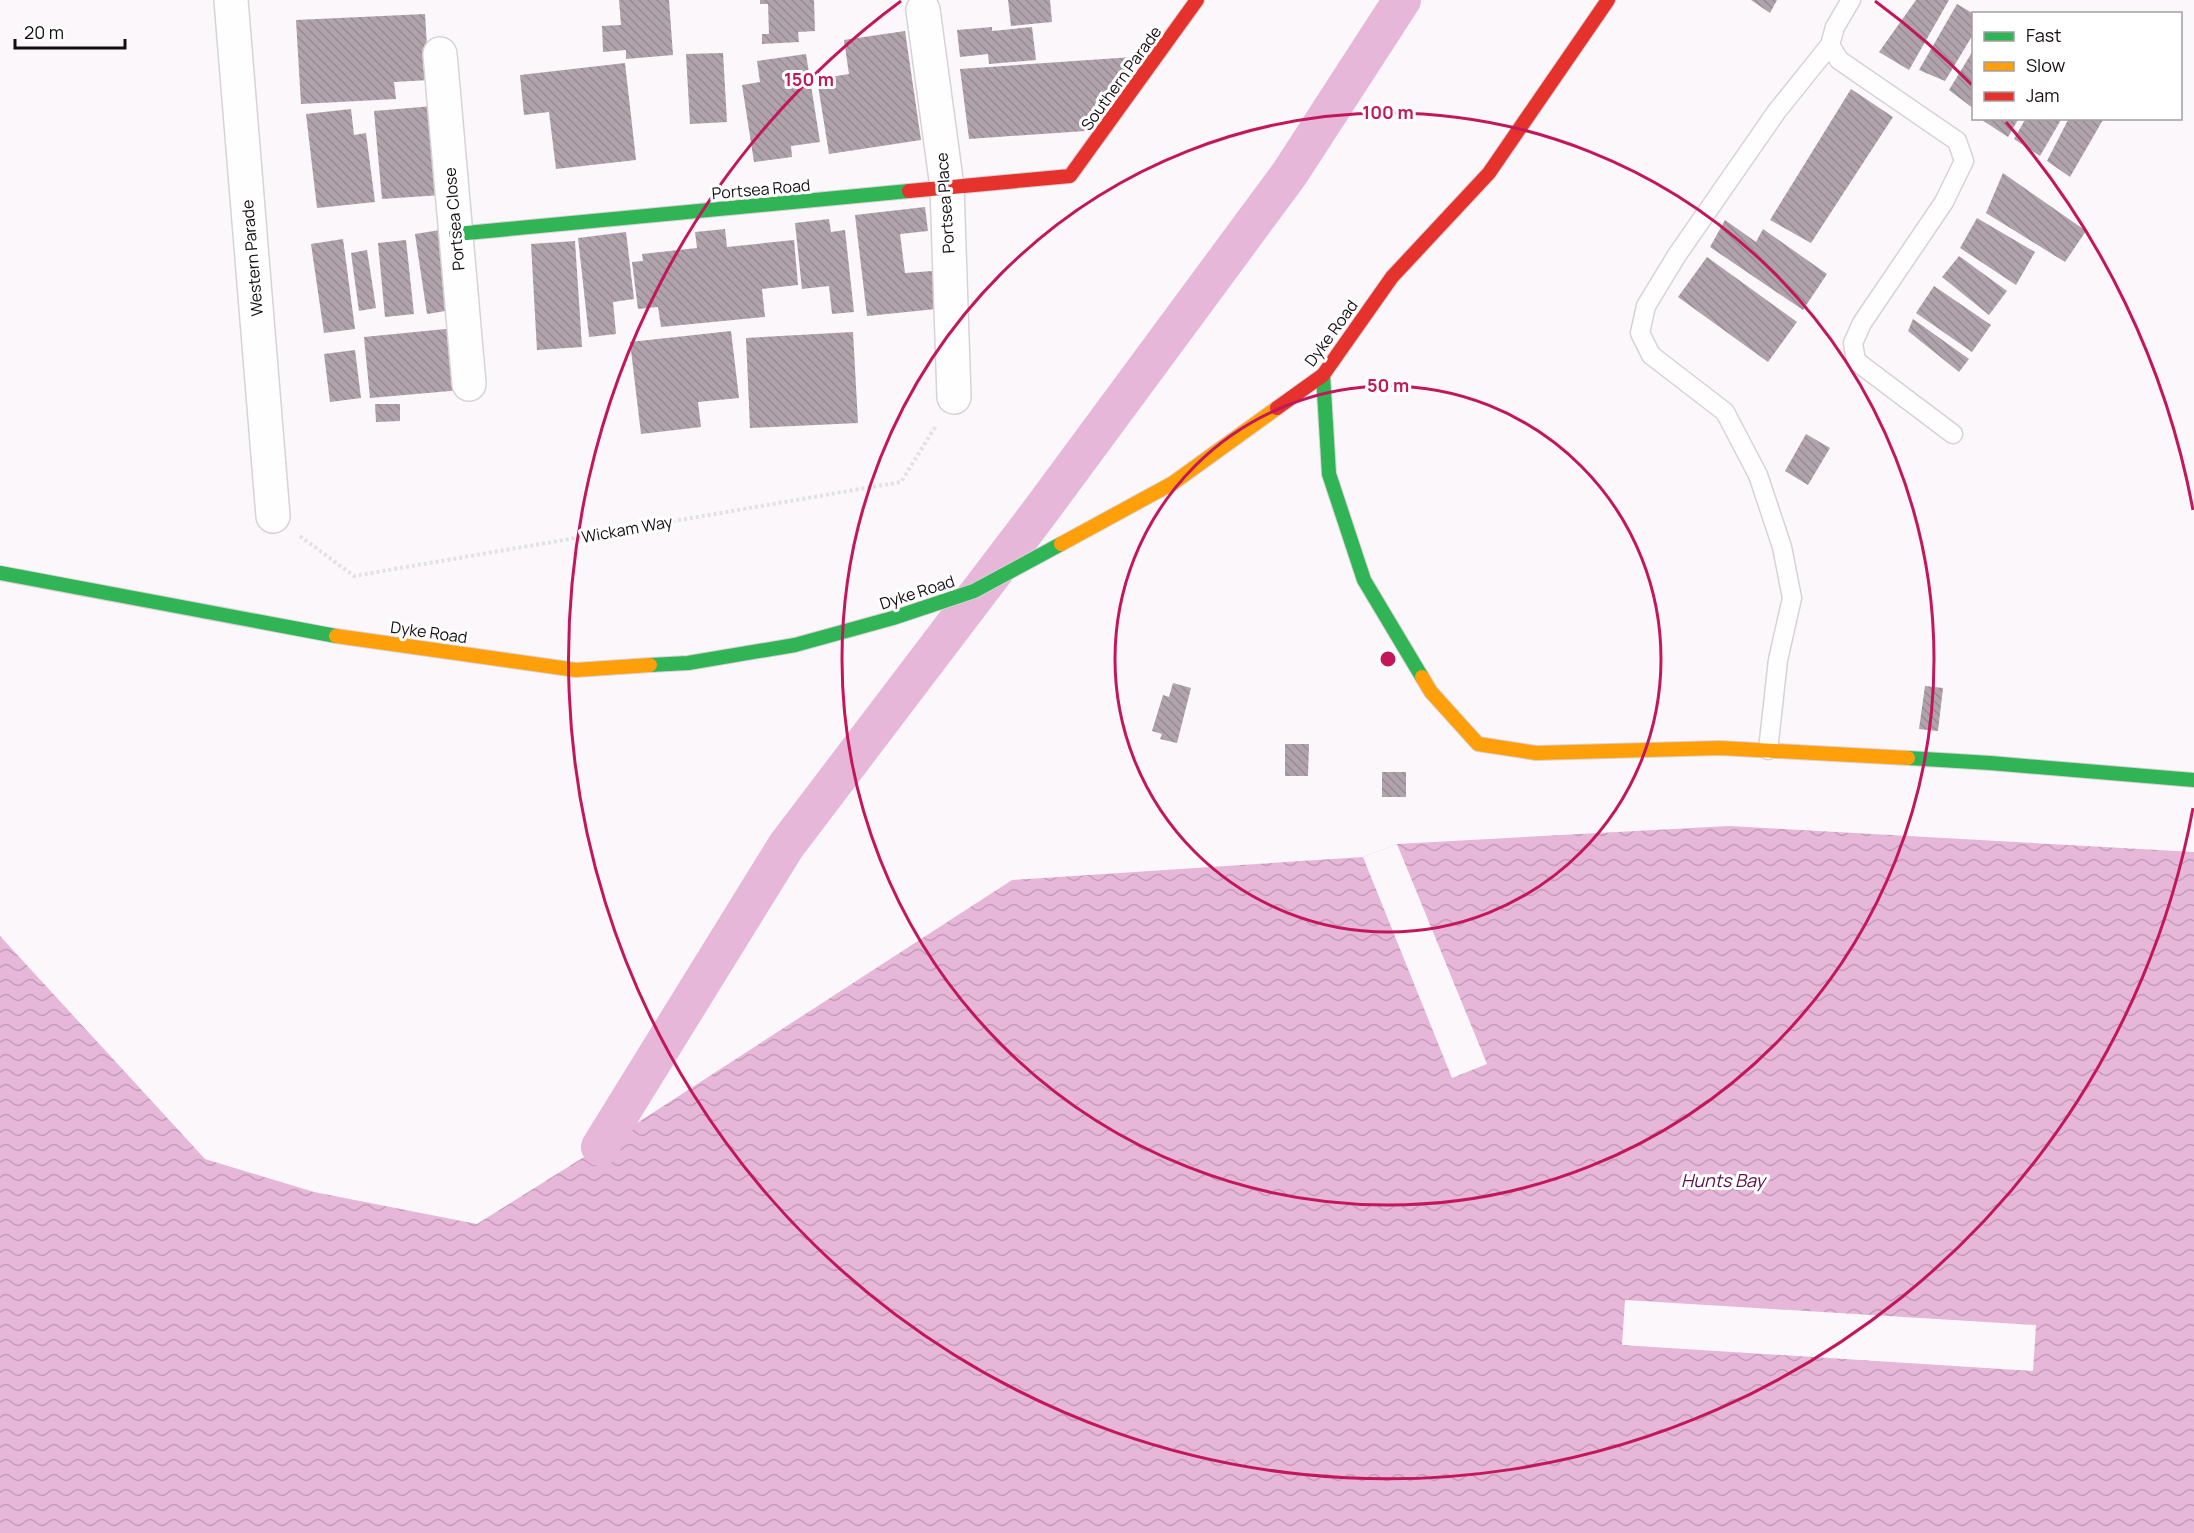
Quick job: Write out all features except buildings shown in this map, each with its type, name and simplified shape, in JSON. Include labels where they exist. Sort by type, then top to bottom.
[{"type":"street","name":"Western Parade","points":[[231,0],[273,516]]},
{"type":"street","name":"Southern Parade","points":[[1070,176],[1197,0]]},
{"type":"street","name":"Dyke Road","points":[[0,573],[319,634],[576,670],[688,663],[795,645],[893,618],[974,591],[1173,483],[1323,375],[1392,277],[1489,172],[1608,0]]},
{"type":"street","name":"Portsea Place","points":[[923,10],[947,188],[954,397]]},
{"type":"street","name":"Portsea Close","points":[[440,54],[469,384]]},
{"type":"street","name":"Portsea Road","points":[[456,234],[1070,176]]},
{"type":"street","points":[[1323,375],[1329,474],[1364,580],[1431,692],[1478,744],[1536,753],[1720,747],[1990,763],[2194,780]]},
{"type":"lane","points":[[1768,750],[1778,660],[1792,598],[1782,548],[1758,475],[1725,412],[1651,354],[1640,333],[1646,306],[1677,255],[1777,111],[1830,45],[1834,27],[1851,0]]},
{"type":"lane","points":[[1830,45],[1839,60],[1957,141],[1964,161],[1944,202],[1862,323],[1853,343],[1856,362],[1953,434]]},
{"type":"path","name":"Wickam Way","points":[[273,516],[354,576],[901,482],[954,397]]},
{"type":"water","name":"Hunts Bay","points":[[1729,826],[2194,852],[2194,1533],[0,1533],[0,936],[205,1159],[314,1192],[477,1224],[1012,880],[1363,857],[1397,844]]},
{"type":"pier","points":[[1397,844],[1487,1064],[1452,1078],[1363,857]]},
{"type":"pier","points":[[1625,1300],[2036,1325],[2033,1371],[1622,1345]]},
{"type":"waterway","points":[[600,1147],[786,846],[1039,513],[1290,173],[1402,0]]},
{"type":"traffic: fast","points":[[456,234],[909,191]]},
{"type":"traffic: fast","points":[[1323,375],[1329,474],[1364,580],[1422,677]]},
{"type":"traffic: fast","points":[[650,665],[688,663],[795,645],[893,618],[974,591],[1061,544]]},
{"type":"traffic: fast","points":[[0,573],[336,636]]},
{"type":"traffic: fast","points":[[1908,758],[2194,780]]},
{"type":"traffic: slow","points":[[1061,544],[1173,483],[1277,408]]},
{"type":"traffic: slow","points":[[336,636],[576,670],[650,665]]},
{"type":"traffic: slow","points":[[1422,677],[1431,692],[1478,744],[1536,753],[1720,748],[1908,758]]},
{"type":"traffic: jam","points":[[909,191],[1070,176],[1197,0]]},
{"type":"traffic: jam","points":[[1277,408],[1323,375],[1392,277],[1489,173],[1608,0]]}]
